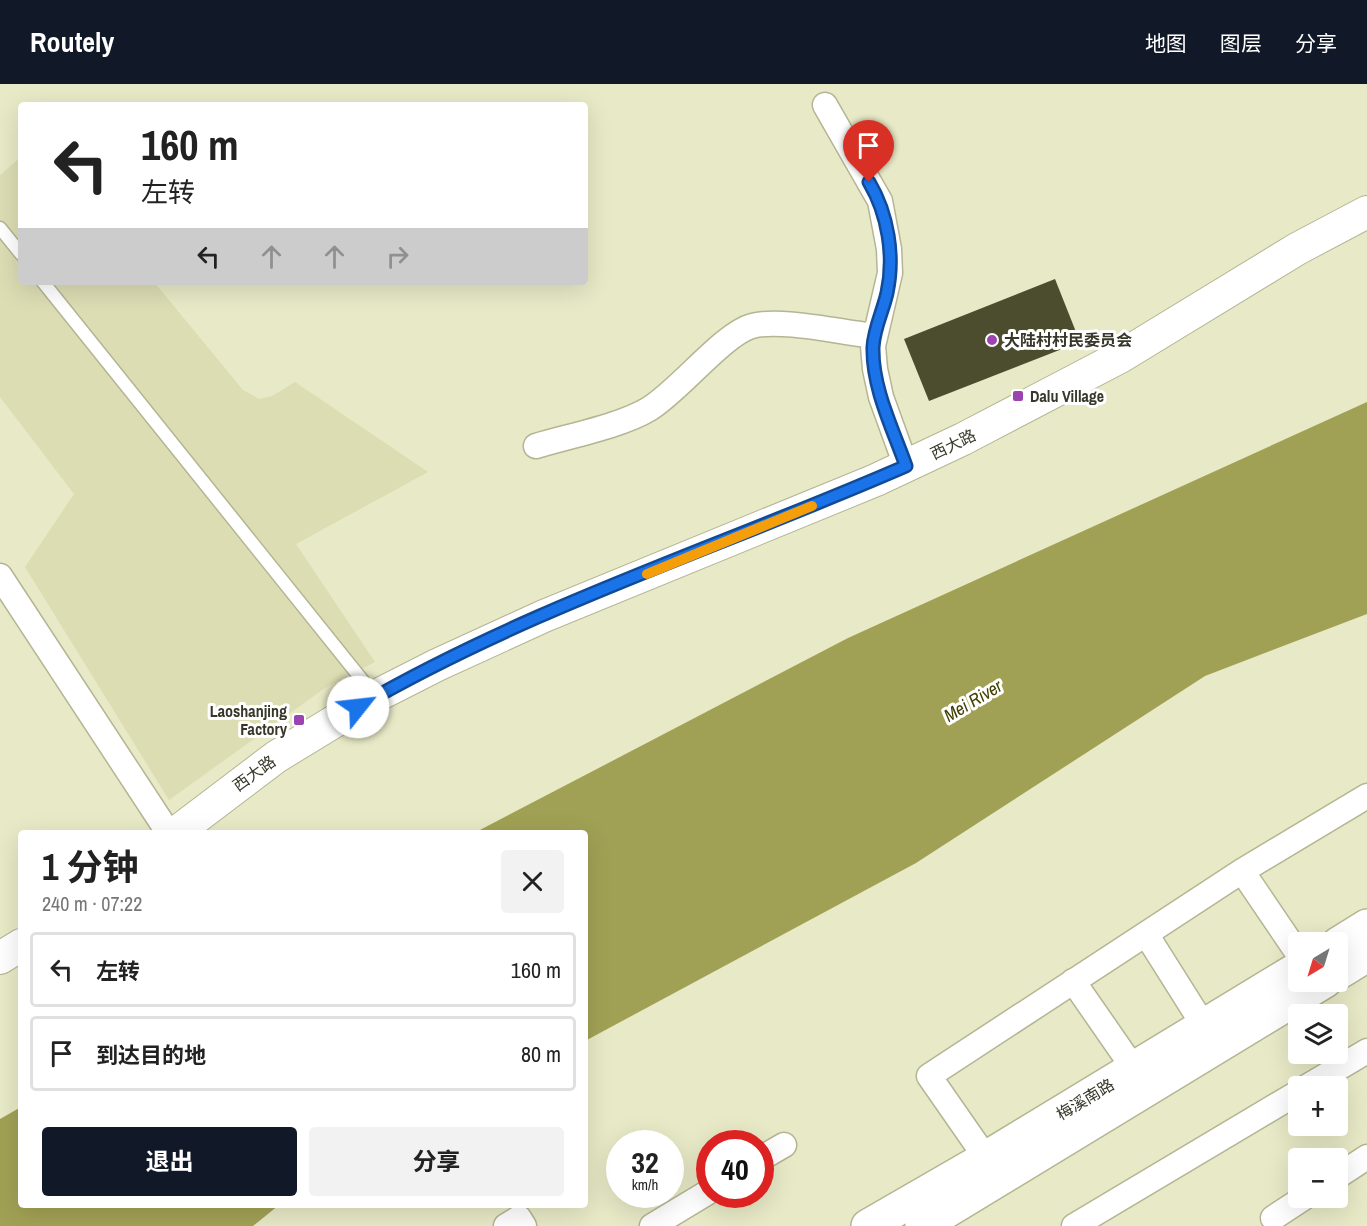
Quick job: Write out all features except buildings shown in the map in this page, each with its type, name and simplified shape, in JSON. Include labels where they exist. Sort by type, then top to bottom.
[{"type":"main road","name":"梅溪南路","points":[[868,1226],[986,1158],[1288,975]]},
{"type":"main road","name":"梅溪南路","points":[[922,1226],[1307,992]]},
{"type":"street","points":[[825,105],[880,201],[886,225],[890,273],[875,336],[875,369],[881,397],[906,466]]},
{"type":"street","name":"西大路","points":[[180,830],[276,757],[376,696],[447,660],[544,616],[906,466],[1023,410],[1110,362],[1297,249],[1364,222]]},
{"type":"street","points":[[536,446],[649,409],[723,346],[751,326],[770,324],[875,336]]},
{"type":"street","points":[[0,576],[167,830]]},
{"type":"street","points":[[986,1158],[929,1076],[1242,871],[1367,796]]},
{"type":"street","points":[[1242,871],[1288,939]]},
{"type":"street","points":[[1146,934],[1204,1026]]},
{"type":"street","points":[[0,958],[18,947]]},
{"type":"street","points":[[1073,981],[1134,1069]]},
{"type":"street","points":[[1325,1076],[1367,1051]]},
{"type":"street","points":[[1074,1226],[1288,1099]]},
{"type":"street","points":[[774,1150],[784,1144]]},
{"type":"street","points":[[1348,1169],[1367,1157]]},
{"type":"street","points":[[652,1226],[696,1199]]},
{"type":"street","points":[[1273,1218],[1288,1208]]},
{"type":"street","points":[[506,1226],[519,1218],[524,1226]]},
{"type":"lane","points":[[0,228],[18,250]]},
{"type":"lane","points":[[45,285],[376,696]]},
{"type":"shaded area","points":[[18,160],[18,285],[156,285],[243,390],[259,399],[272,396],[295,382],[428,472],[296,544],[375,662],[325,688],[169,800],[25,567],[74,494],[0,397],[0,175]]},
{"type":"water","name":"Mei River","points":[[1367,402],[1367,614],[1205,676],[916,863],[588,1039],[588,830],[480,830],[848,638]]},
{"type":"water","points":[[18,1109],[18,1208],[275,1208],[253,1226],[0,1226],[0,1119]]},
{"type":"slow traffic","points":[[647,574],[812,506]]},
{"type":"place","name":"大陆村村民委员会","points":[[992,340]]},
{"type":"place","name":"Dalu Village","points":[[1018,396]]},
{"type":"place","name":"Laoshanjing Factory","points":[[299,720]]},
{"type":"route","points":[[358,707],[505,632],[906,466],[881,397],[875,369],[873,346],[890,273],[886,225],[880,201],[869,182]]}]
